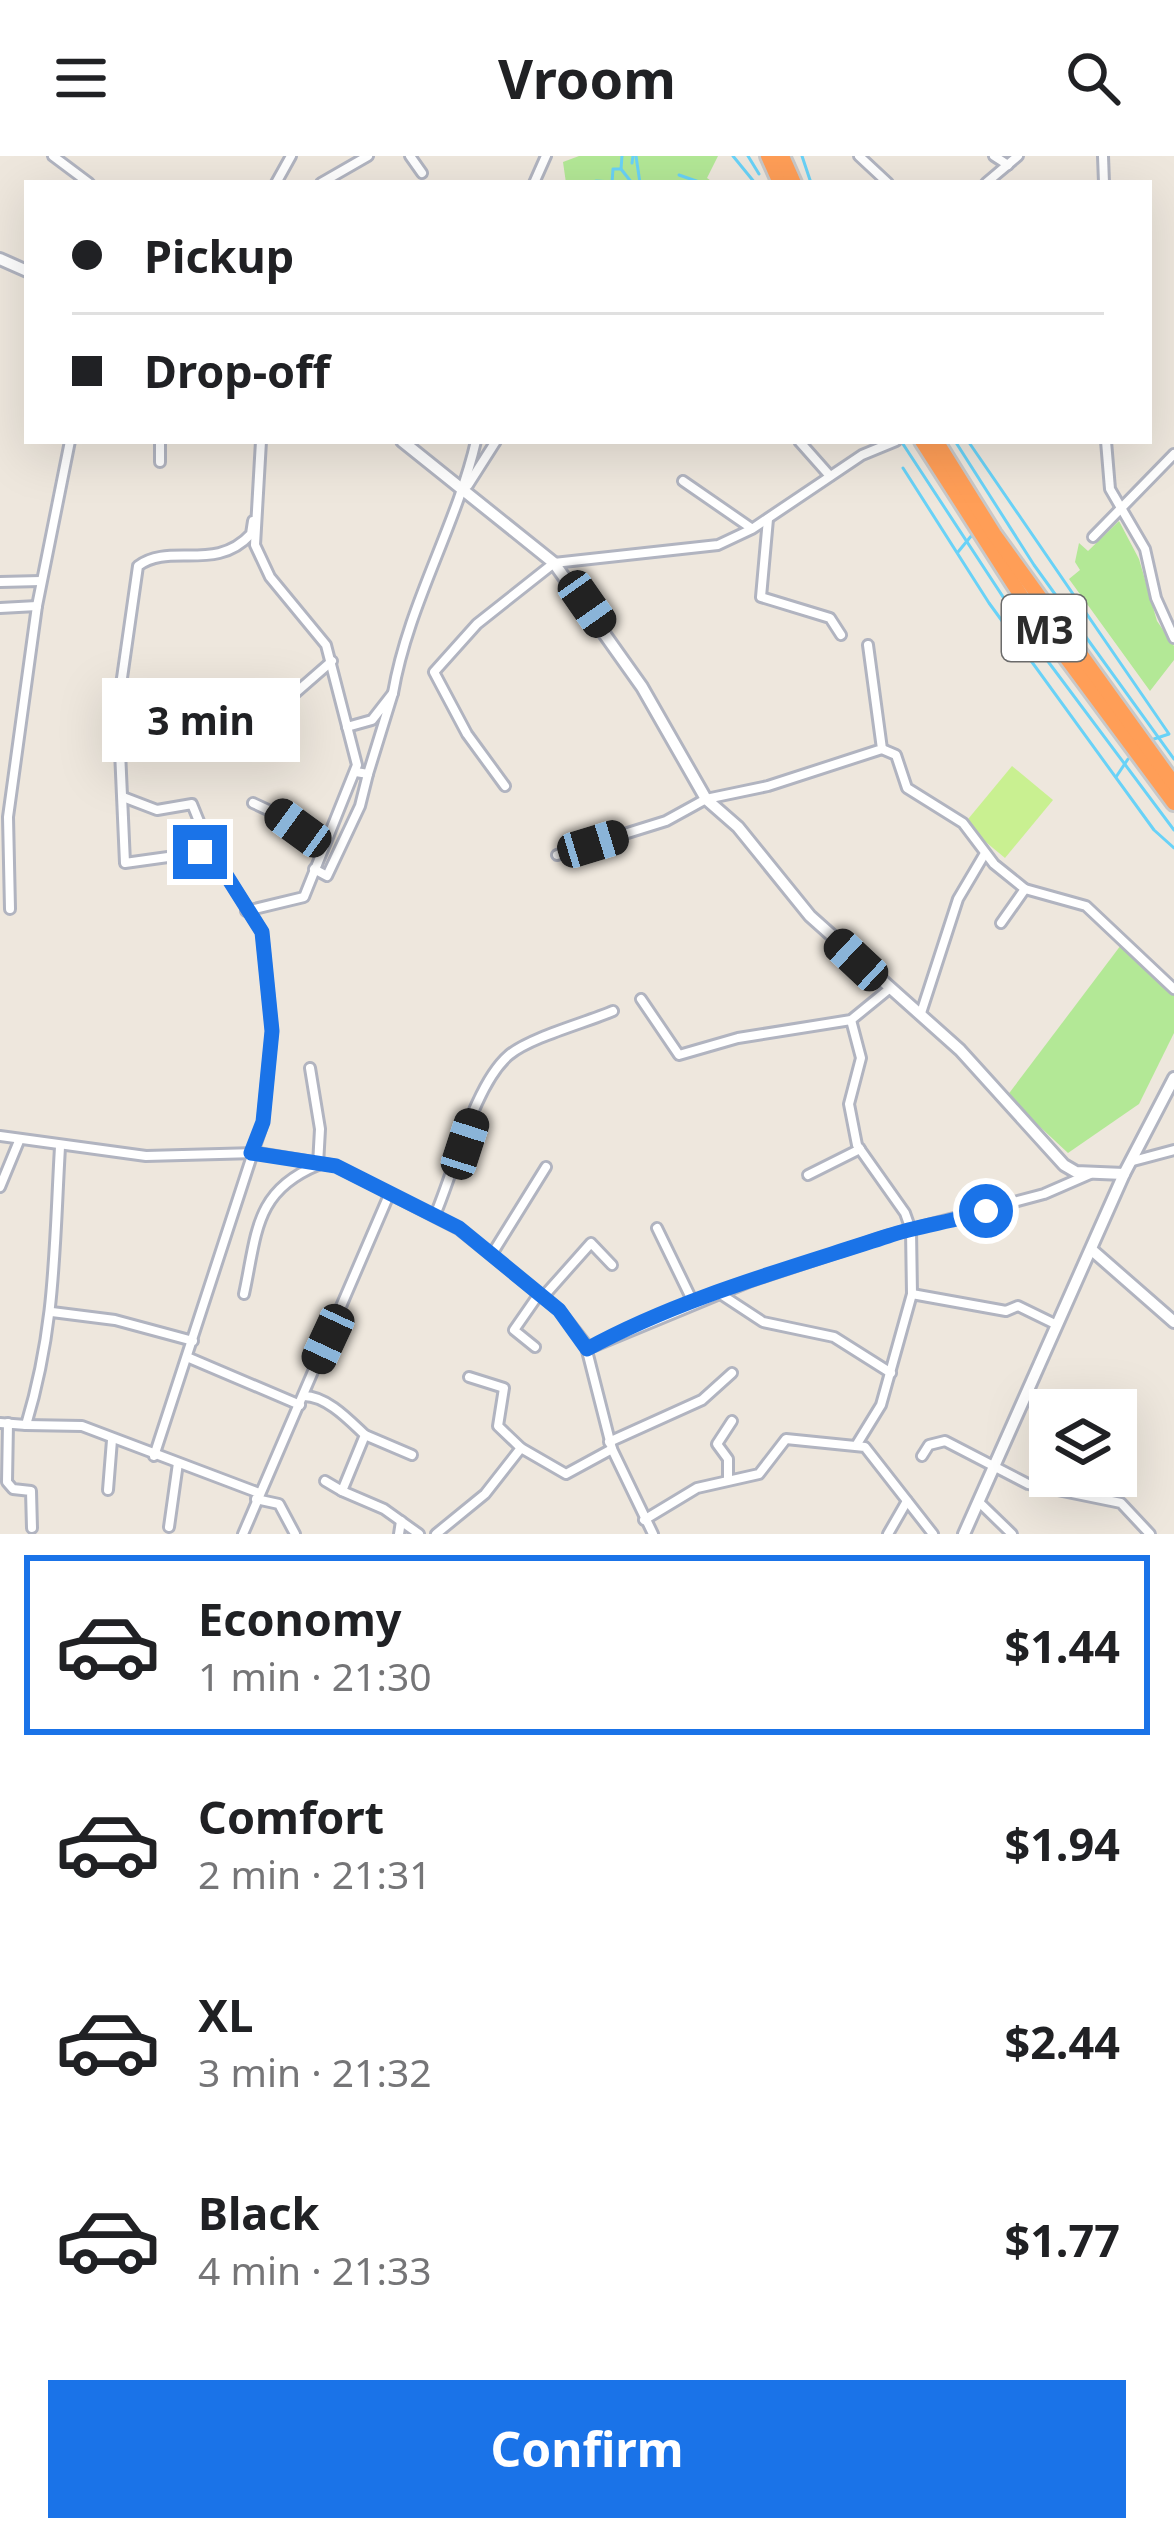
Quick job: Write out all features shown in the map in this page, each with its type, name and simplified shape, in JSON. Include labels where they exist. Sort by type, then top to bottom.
[{"type":"highway","name":"M3","points":[[924,444],[1025,602],[1174,802]]},
{"type":"highway","name":"M3","points":[[938,444],[994,534],[1174,784]]},
{"type":"street","points":[[53,156],[85,180]]},
{"type":"street","points":[[327,180],[368,156]]},
{"type":"street","points":[[410,156],[422,173]]},
{"type":"street","points":[[859,156],[884,180]]},
{"type":"street","points":[[994,156],[1007,165]]},
{"type":"street","points":[[990,180],[1018,156]]},
{"type":"street","points":[[10,909],[4,816],[37,606],[69,444]]},
{"type":"street","points":[[160,444],[160,462]]},
{"type":"street","points":[[211,851],[126,865],[118,696],[138,566],[150,559],[225,553],[251,534],[261,444]]},
{"type":"street","points":[[406,444],[554,563],[642,687],[706,799],[728,815],[810,916],[921,1013],[1064,1165],[1091,1173],[1124,1174]]},
{"type":"street","points":[[314,868],[327,876],[360,806],[404,642],[465,488],[475,444]]},
{"type":"street","points":[[465,488],[494,444]]},
{"type":"street","points":[[803,444],[830,476]]},
{"type":"street","points":[[862,455],[863,444]]},
{"type":"street","points":[[505,786],[467,734],[434,668],[477,624],[554,563],[703,550],[752,529],[884,444]]},
{"type":"street","points":[[1106,444],[1108,483],[1120,514],[1145,549],[1156,598],[1174,638]]},
{"type":"street","points":[[1093,537],[1174,454]]},
{"type":"street","points":[[683,481],[752,529]]},
{"type":"street","points":[[768,518],[761,597],[830,618],[841,635]]},
{"type":"street","points":[[246,911],[304,896],[324,836],[356,772],[332,661],[320,632],[260,562],[253,521]]},
{"type":"street","points":[[0,582],[42,580]]},
{"type":"street","points":[[0,608],[37,606]]},
{"type":"street","points":[[868,645],[882,749]]},
{"type":"street","points":[[277,709],[332,661]]},
{"type":"street","points":[[352,744],[393,693]]},
{"type":"street","points":[[347,727],[368,723],[384,728]]},
{"type":"street","points":[[556,855],[666,821],[706,799],[768,786],[882,749],[896,755],[907,788],[963,823],[984,855],[1025,889],[1086,906],[1174,989]]},
{"type":"street","points":[[356,772],[368,774]]},
{"type":"street","points":[[123,797],[140,808],[193,804],[211,851],[262,932],[272,1031],[263,1122],[154,1456]]},
{"type":"street","points":[[253,803],[324,836]]},
{"type":"street","points":[[921,1013],[958,899],[984,855]]},
{"type":"street","points":[[1001,923],[1025,889]]},
{"type":"street","points":[[641,999],[679,1055],[738,1038],[851,1020],[889,989]]},
{"type":"street","points":[[435,1215],[465,1144],[475,1102],[491,1076],[511,1054],[613,1011]]},
{"type":"street","points":[[851,1020],[861,1058],[849,1104],[860,1149],[897,1197],[910,1229],[912,1294],[892,1373],[857,1444]]},
{"type":"street","points":[[310,1068],[320,1129],[319,1165]]},
{"type":"street","points":[[964,1534],[1124,1174],[1174,1078]]},
{"type":"street","points":[[0,1136],[146,1156],[251,1153],[336,1166],[435,1215],[492,1254],[559,1310],[587,1349],[610,1445],[653,1534]]},
{"type":"street","points":[[0,1187],[19,1141]]},
{"type":"street","points":[[26,1425],[47,1355],[60,1147]]},
{"type":"street","points":[[808,1175],[860,1149]]},
{"type":"street","points":[[1133,1161],[1174,1150]]},
{"type":"street","points":[[291,1162],[292,1176]]},
{"type":"street","points":[[244,1294],[266,1202],[292,1176],[319,1165]]},
{"type":"street","points":[[492,1254],[546,1167]]},
{"type":"street","points":[[587,1349],[693,1302],[910,1229],[955,1222],[1067,1187],[1091,1173]]},
{"type":"street","points":[[344,1297],[378,1206],[388,1195]]},
{"type":"street","points":[[243,1534],[388,1195]]},
{"type":"street","points":[[657,1228],[693,1302]]},
{"type":"street","points":[[535,1347],[514,1330],[541,1296],[591,1244],[612,1265]]},
{"type":"street","points":[[1093,1251],[1174,1322]]},
{"type":"street","points":[[722,1294],[763,1322],[833,1337],[892,1373]]},
{"type":"street","points":[[912,1294],[1008,1311],[1018,1306],[1057,1325]]},
{"type":"street","points":[[52,1312],[115,1320],[193,1341]]},
{"type":"street","points":[[188,1357],[302,1400],[325,1401],[341,1420],[365,1435],[412,1455]]},
{"type":"street","points":[[469,1377],[504,1388],[499,1426],[521,1448],[566,1474],[610,1445],[702,1400],[732,1373]]},
{"type":"street","points":[[728,1480],[728,1459],[717,1444],[732,1421]]},
{"type":"street","points":[[32,1528],[31,1491],[13,1489],[7,1482],[4,1423],[76,1425],[178,1463],[279,1504],[295,1534]]},
{"type":"street","points":[[342,1491],[365,1435]]},
{"type":"street","points":[[644,1520],[697,1488],[758,1474],[783,1439],[857,1444],[873,1454],[933,1534]]},
{"type":"street","points":[[108,1490],[112,1441]]},
{"type":"street","points":[[922,1456],[929,1445],[943,1441],[997,1463],[1038,1487],[1120,1503],[1150,1534]]},
{"type":"street","points":[[436,1534],[485,1494],[521,1448]]},
{"type":"street","points":[[169,1527],[178,1463]]},
{"type":"street","points":[[325,1481],[419,1534]]},
{"type":"street","points":[[888,1534],[907,1501]]},
{"type":"street","points":[[979,1502],[1012,1534]]},
{"type":"street","points":[[398,1534],[401,1521]]},
{"type":"green space","points":[[579,156],[718,156],[710,180],[566,180],[563,162]]},
{"type":"green space","points":[[1119,521],[1139,559],[1157,621],[1174,646],[1174,660],[1150,691],[1069,579],[1080,570],[1075,562],[1079,543],[1088,551]]},
{"type":"green space","points":[[1012,766],[1053,800],[1005,858],[964,824]]},
{"type":"green space","points":[[1124,941],[1174,988],[1174,1033],[1139,1104],[1068,1153],[1007,1096]]},
{"type":"waterway","points":[[622,156],[621,169],[630,180]]},
{"type":"waterway","points":[[632,163],[633,156]]},
{"type":"waterway","points":[[636,156],[640,180]]},
{"type":"waterway","points":[[733,156],[753,180]]},
{"type":"waterway","points":[[748,156],[759,174]]},
{"type":"waterway","points":[[802,156],[810,180]]},
{"type":"waterway","points":[[612,180],[613,169],[621,169]]},
{"type":"waterway","points":[[679,175],[693,180]]},
{"type":"waterway","points":[[903,444],[1026,632],[1174,830]]},
{"type":"waterway","points":[[957,444],[1034,565],[1174,759]]},
{"type":"waterway","points":[[970,444],[1169,734],[1151,740]]},
{"type":"waterway","points":[[903,468],[989,603],[1154,830],[1174,848]]},
{"type":"waterway","points":[[958,552],[972,535]]},
{"type":"waterway","points":[[1116,777],[1128,759]]},
{"type":"route","points":[[200,852],[211,851],[232,878],[242,907],[262,932],[272,1031],[263,1122],[251,1153],[336,1166],[459,1228],[559,1310],[587,1349],[625,1329],[761,1278],[890,1235],[986,1211]]}]
